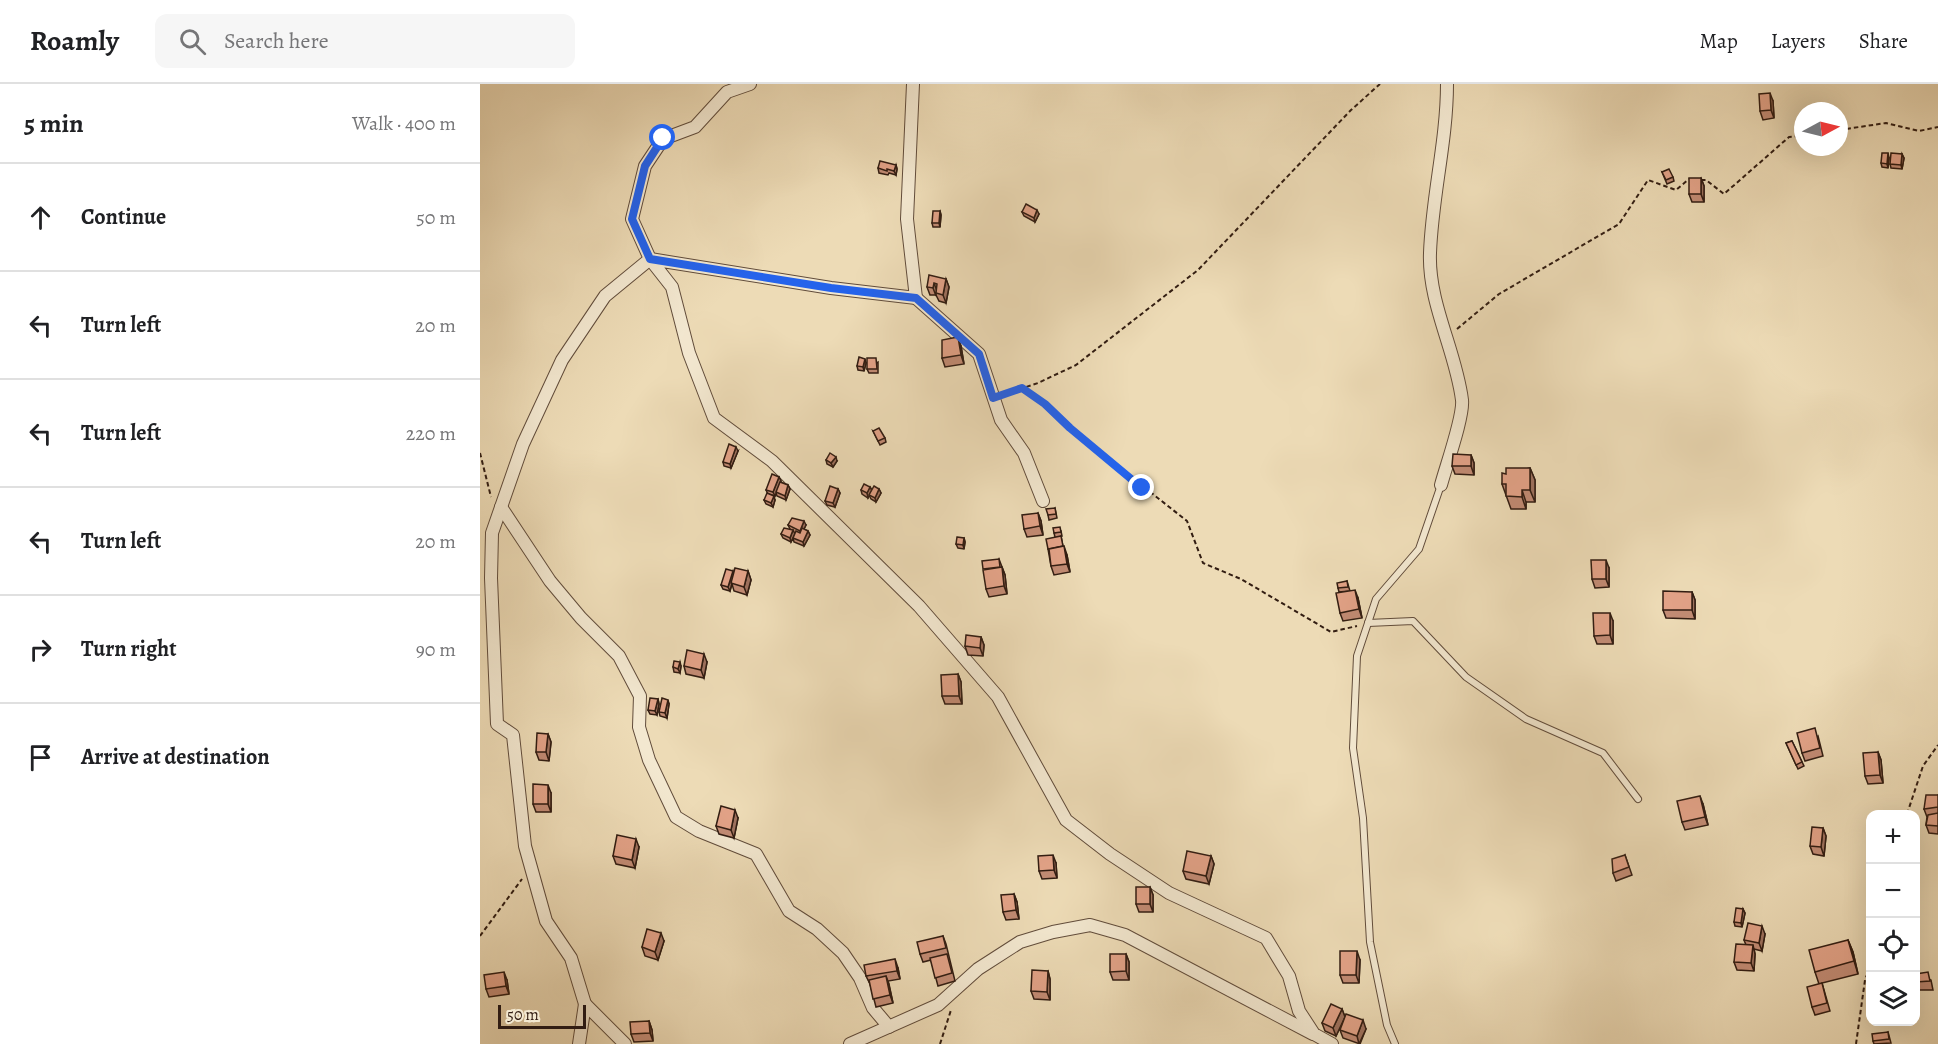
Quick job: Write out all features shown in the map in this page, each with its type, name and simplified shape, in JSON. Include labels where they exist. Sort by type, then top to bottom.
[{"type":"street","points":[[750,84],[727,92],[695,128],[663,138],[645,166],[632,219],[650,259],[672,286],[689,353],[714,418],[772,461],[919,606],[998,697],[1066,820],[1110,854],[1169,893],[1266,938],[1288,976],[1299,1011],[1314,1034]]},
{"type":"street","points":[[913,84],[907,219],[916,298]]},
{"type":"street","points":[[1441,485],[1463,403],[1448,337],[1433,290],[1430,254],[1447,110],[1447,84]]},
{"type":"street","points":[[579,1044],[585,1004],[572,958],[546,921],[525,846],[513,735],[497,724],[492,533],[496,506],[562,360],[605,296],[650,259],[831,288],[916,298],[979,354],[1000,420],[1024,453],[1043,501]]},
{"type":"street","points":[[496,506],[550,581],[581,618],[619,656],[640,696],[639,726],[649,760],[676,817],[699,831],[756,854],[789,911],[817,929],[843,953],[860,978],[873,1008],[889,1028]]},
{"type":"street","points":[[850,1044],[938,1005],[978,969],[1020,942],[1090,925],[1125,935],[1332,1044]]},
{"type":"street","points":[[585,1004],[625,1044]]},
{"type":"lane","points":[[1395,1044],[1387,1025],[1370,942],[1363,818],[1353,748],[1357,656],[1376,599],[1419,549],[1441,485]]},
{"type":"lane","points":[[1368,623],[1413,621],[1474,683],[1526,719],[1602,753],[1638,799]]},
{"type":"path","points":[[993,398],[1076,365],[1198,270],[1350,110],[1380,84]]},
{"type":"path","points":[[1848,129],[1886,123],[1919,131],[1938,127]]},
{"type":"path","points":[[1448,337],[1499,294],[1619,224],[1648,180],[1676,190],[1687,179],[1706,180],[1724,194],[1789,136],[1794,136]]},
{"type":"path","points":[[1022,388],[1045,404],[1078,436],[1187,521],[1203,563],[1241,579],[1331,632],[1368,623]]},
{"type":"path","points":[[480,453],[496,506]]},
{"type":"path","points":[[1908,810],[1923,766],[1938,745]]},
{"type":"path","points":[[480,936],[531,867]]},
{"type":"path","points":[[1856,1044],[1868,972]]},
{"type":"path","points":[[940,1044],[958,987]]},
{"type":"building","points":[[1770,93],[1771,110],[1760,111],[1759,94]]},
{"type":"building","points":[[1882,153],[1888,153],[1887,164],[1881,163]]},
{"type":"building","points":[[1891,153],[1902,154],[1901,165],[1890,164]]},
{"type":"building","points":[[880,161],[896,165],[894,171],[878,168]]},
{"type":"building","points":[[1669,169],[1673,177],[1666,180],[1662,172]]},
{"type":"building","points":[[1689,178],[1701,178],[1701,194],[1689,194]]},
{"type":"building","points":[[1026,204],[1037,210],[1034,218],[1022,212]]},
{"type":"building","points":[[933,211],[940,211],[939,223],[932,223]]},
{"type":"building","points":[[929,275],[946,279],[943,295],[936,293],[937,284],[934,283],[933,288],[927,287]]},
{"type":"building","points":[[958,337],[961,355],[942,358],[942,340]]},
{"type":"building","points":[[859,357],[865,359],[863,367],[857,366]]},
{"type":"building","points":[[867,358],[876,358],[877,369],[867,369]]},
{"type":"building","points":[[879,428],[885,438],[878,441],[873,431]]},
{"type":"building","points":[[729,444],[736,447],[730,464],[723,462]]},
{"type":"building","points":[[830,453],[836,457],[831,463],[826,460]]},
{"type":"building","points":[[1453,454],[1471,455],[1471,466],[1452,466]]},
{"type":"building","points":[[1506,468],[1530,468],[1530,490],[1522,490],[1522,497],[1506,496],[1506,484],[1502,484],[1502,473],[1506,474]]},
{"type":"building","points":[[772,474],[779,477],[773,492],[766,490]]},
{"type":"building","points":[[780,482],[788,485],[785,496],[776,492]]},
{"type":"building","points":[[864,484],[870,487],[867,493],[861,490]]},
{"type":"building","points":[[830,486],[838,489],[833,503],[825,501]]},
{"type":"building","points":[[874,486],[879,489],[875,498],[869,495]]},
{"type":"building","points":[[767,493],[774,496],[771,503],[764,500]]},
{"type":"building","points":[[1055,508],[1056,514],[1048,515],[1046,509]]},
{"type":"building","points":[[1038,513],[1040,526],[1024,529],[1022,515]]},
{"type":"building","points":[[792,518],[804,521],[800,531],[788,525]]},
{"type":"building","points":[[1060,527],[1061,532],[1054,533],[1053,528]]},
{"type":"building","points":[[784,528],[793,530],[790,538],[781,534]]},
{"type":"building","points":[[802,528],[808,531],[803,542],[793,538],[796,531],[800,533]]},
{"type":"building","points":[[1061,536],[1063,546],[1048,549],[1046,539]]},
{"type":"building","points":[[957,537],[964,538],[963,545],[956,544]]},
{"type":"building","points":[[1064,546],[1067,564],[1051,566],[1049,549]]},
{"type":"building","points":[[999,559],[1000,567],[983,569],[982,561]]},
{"type":"building","points":[[1591,560],[1606,560],[1606,579],[1592,579]]},
{"type":"building","points":[[1002,567],[1004,586],[986,589],[983,570]]},
{"type":"building","points":[[735,568],[748,571],[744,587],[731,583]]},
{"type":"building","points":[[726,569],[733,571],[728,587],[721,585]]},
{"type":"building","points":[[1347,581],[1348,587],[1338,588],[1337,583]]},
{"type":"building","points":[[1355,590],[1359,609],[1340,613],[1336,593]]},
{"type":"building","points":[[1663,591],[1692,592],[1692,610],[1663,610]]},
{"type":"building","points":[[1593,613],[1610,613],[1610,635],[1594,636]]},
{"type":"building","points":[[966,635],[981,637],[980,648],[965,646]]},
{"type":"building","points":[[687,650],[704,654],[701,670],[684,666]]},
{"type":"building","points":[[674,661],[680,662],[678,669],[673,667]]},
{"type":"building","points":[[958,674],[959,696],[942,696],[941,675]]},
{"type":"building","points":[[650,698],[658,699],[655,711],[648,710]]},
{"type":"building","points":[[662,698],[668,700],[665,713],[659,712]]},
{"type":"building","points":[[1815,728],[1820,748],[1802,753],[1797,733]]},
{"type":"building","points":[[537,733],[548,734],[546,752],[536,752]]},
{"type":"building","points":[[1792,741],[1802,762],[1796,765],[1786,743]]},
{"type":"building","points":[[1878,752],[1880,775],[1865,776],[1863,753]]},
{"type":"building","points":[[533,784],[548,785],[548,804],[533,804]]},
{"type":"building","points":[[1926,795],[1938,795],[1938,807],[1924,809]]},
{"type":"building","points":[[1700,796],[1705,817],[1682,822],[1677,801]]},
{"type":"building","points":[[721,806],[735,810],[731,830],[716,826]]},
{"type":"building","points":[[1938,813],[1938,826],[1926,825],[1928,815]]},
{"type":"building","points":[[1812,827],[1823,828],[1821,847],[1810,846]]},
{"type":"building","points":[[617,835],[636,839],[632,860],[613,856]]},
{"type":"building","points":[[1187,851],[1211,856],[1206,876],[1183,871]]},
{"type":"building","points":[[1053,855],[1054,870],[1039,871],[1038,856]]},
{"type":"building","points":[[1625,855],[1629,867],[1613,873],[1612,859]]},
{"type":"building","points":[[1136,887],[1150,887],[1150,904],[1136,904]]},
{"type":"building","points":[[1014,894],[1016,910],[1003,912],[1001,895]]},
{"type":"building","points":[[1736,908],[1743,909],[1741,923],[1734,922]]},
{"type":"building","points":[[1748,923],[1762,926],[1759,943],[1744,940]]},
{"type":"building","points":[[647,929],[661,933],[655,952],[642,947]]},
{"type":"building","points":[[943,936],[946,948],[920,954],[917,942]]},
{"type":"building","points":[[1848,940],[1854,961],[1815,972],[1809,950]]},
{"type":"building","points":[[1736,944],[1753,945],[1751,963],[1734,962]]},
{"type":"building","points":[[1340,951],[1357,951],[1356,975],[1340,975]]},
{"type":"building","points":[[947,954],[952,973],[935,978],[930,958]]},
{"type":"building","points":[[1110,954],[1126,954],[1126,971],[1110,972]]},
{"type":"building","points":[[895,959],[897,971],[866,976],[864,965]]},
{"type":"building","points":[[1032,970],[1048,971],[1047,992],[1031,991]]},
{"type":"building","points":[[504,972],[506,986],[486,989],[484,975]]},
{"type":"building","points":[[1928,972],[1930,981],[1920,982],[1920,973]]},
{"type":"building","points":[[886,976],[890,995],[873,999],[869,980]]},
{"type":"building","points":[[1822,983],[1827,1003],[1812,1007],[1807,987]]},
{"type":"building","points":[[1331,1004],[1342,1009],[1333,1028],[1322,1023]]},
{"type":"building","points":[[1346,1014],[1363,1020],[1357,1036],[1340,1030]]},
{"type":"building","points":[[649,1021],[650,1033],[631,1034],[630,1022]]},
{"type":"building","points":[[1888,1032],[1889,1039],[1873,1041],[1872,1034]]},
{"type":"route","points":[[663,138],[645,166],[632,219],[650,259],[831,288],[916,298],[979,354],[993,398],[1022,388],[1045,404],[1142,488]]}]
